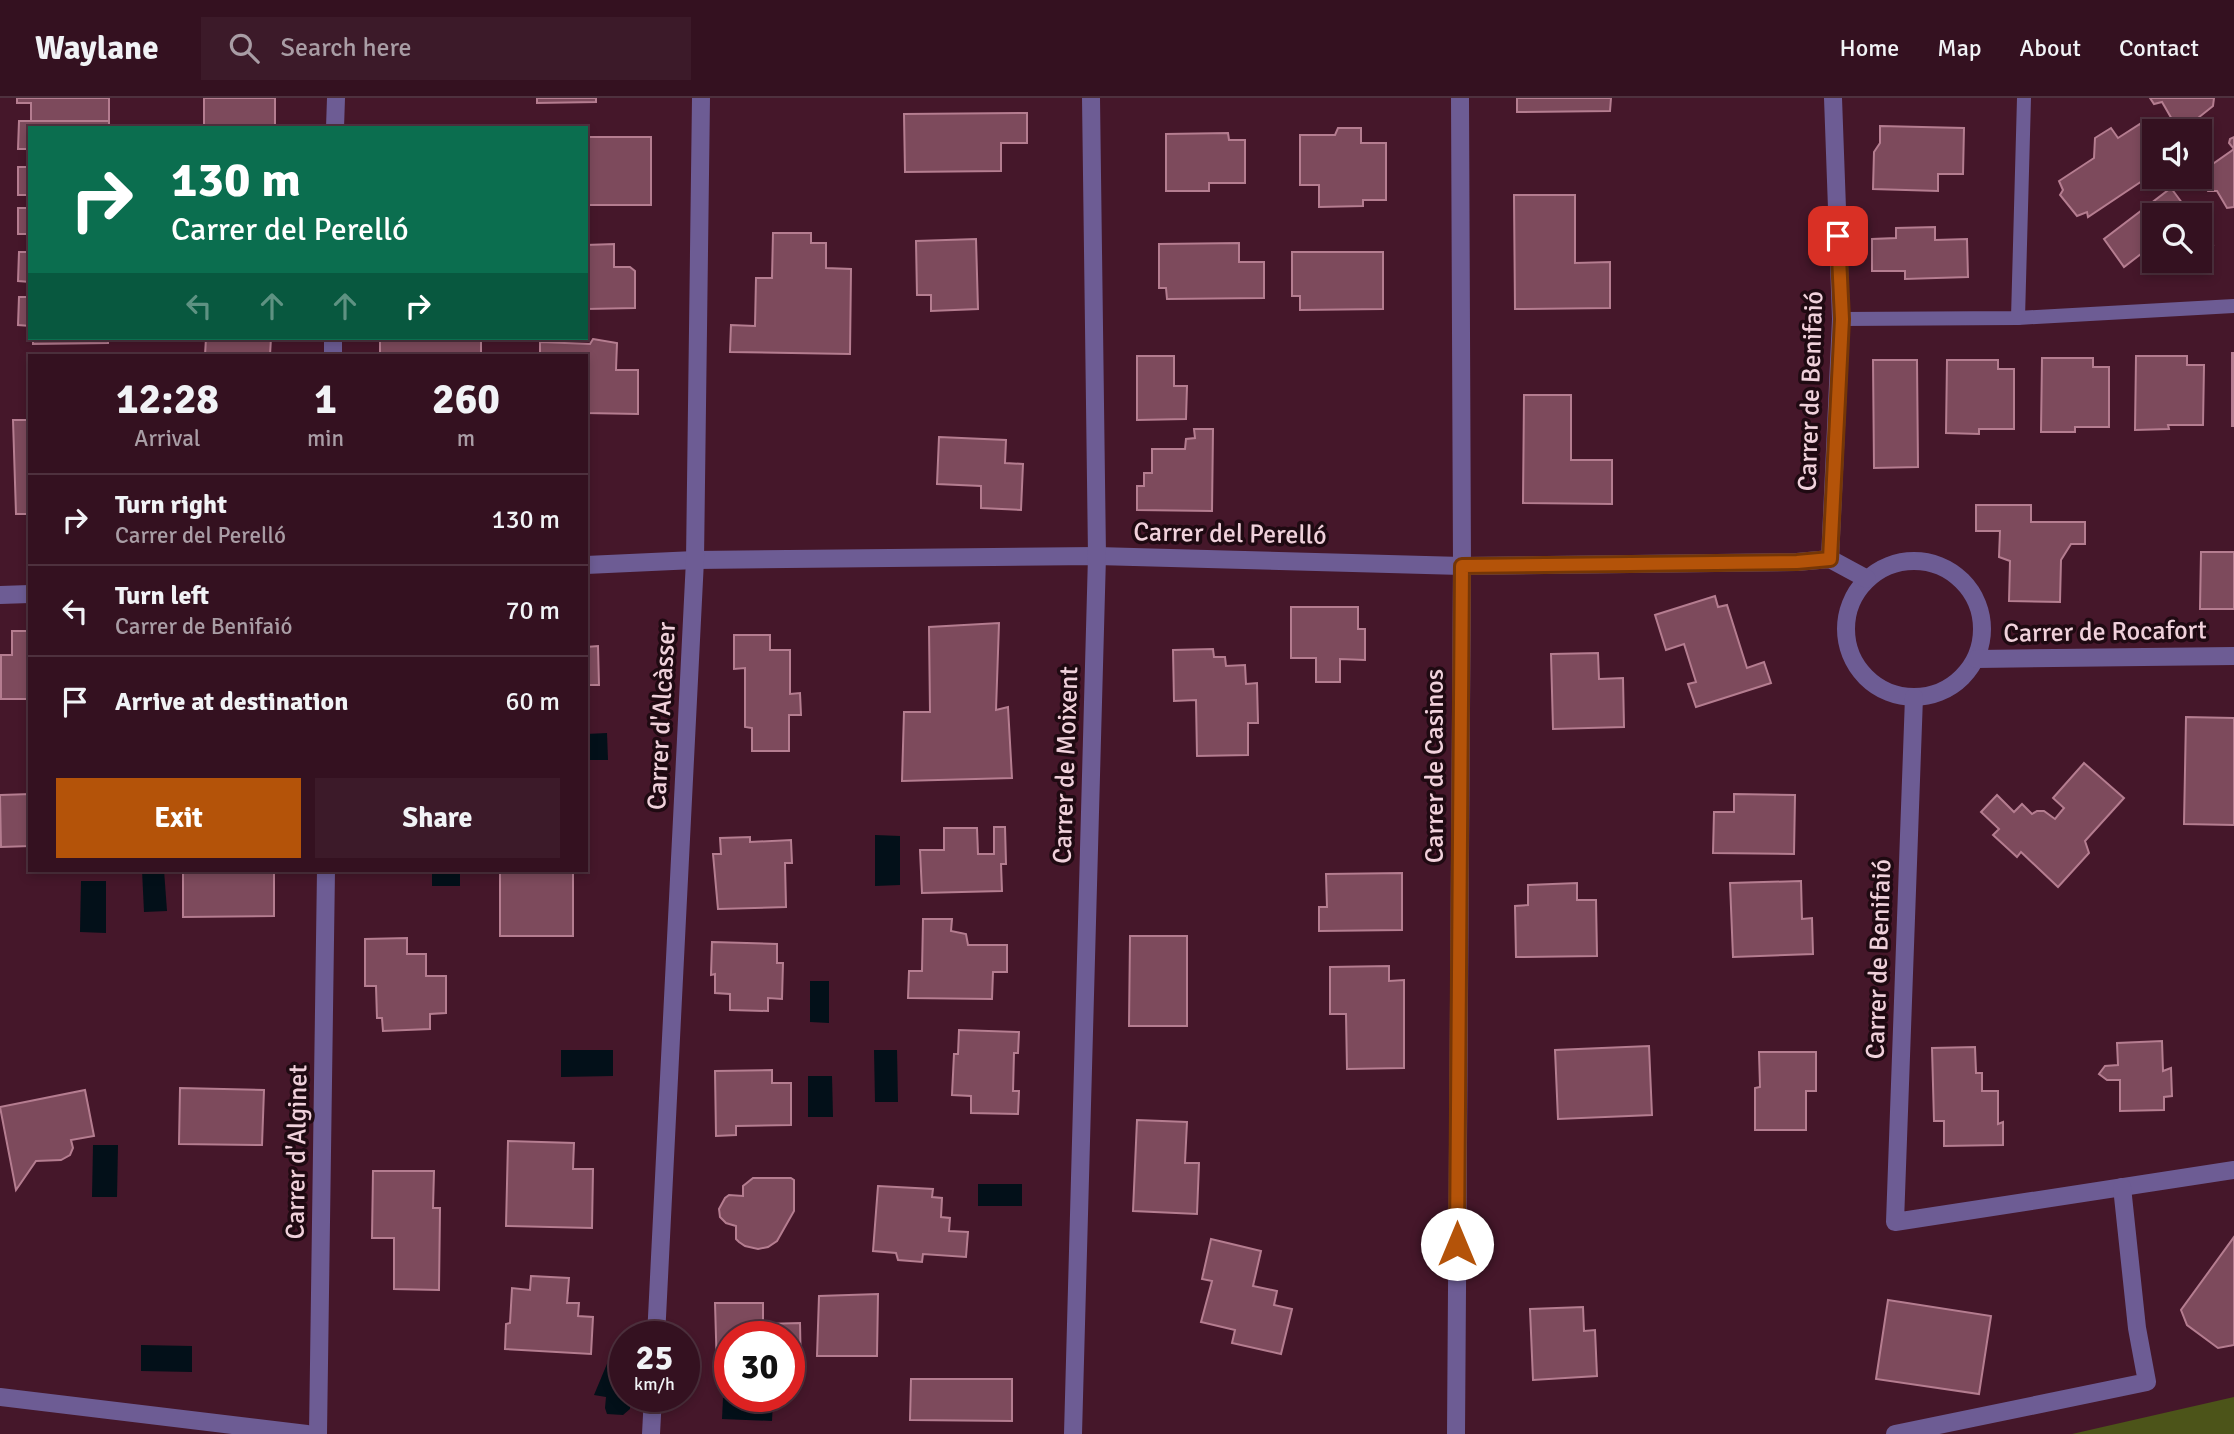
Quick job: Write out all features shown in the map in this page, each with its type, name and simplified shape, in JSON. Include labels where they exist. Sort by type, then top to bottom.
[{"type":"street","points":[[335,126],[336,98]]},
{"type":"street","name":"Carrer d'Alcàsser","points":[[657,1321],[695,560],[701,98]]},
{"type":"street","name":"Carrer de Moixent","points":[[1073,1434],[1097,556],[1091,98]]},
{"type":"street","name":"Carrer de Casinos","points":[[1456,1434],[1462,566],[1460,98]]},
{"type":"street","name":"Carrer de Benifaió","points":[[1830,559],[1842,319],[1833,98]]},
{"type":"street","name":"Carrer del Perelló","points":[[588,565],[695,560],[1097,556],[1462,566],[1797,562],[1830,559]]},
{"type":"street","points":[[1830,559],[1867,579]]},
{"type":"street","points":[[1910,560],[1933,563],[1954,573],[1971,591],[1981,612],[1983,636],[1976,659],[1951,687],[1933,695],[1914,697],[1891,694],[1871,682],[1856,665],[1847,644],[1846,621],[1853,598],[1867,579],[1887,566],[1910,560]]},
{"type":"street","points":[[0,595],[28,594]]},
{"type":"street","name":"Carrer de Rocafort","points":[[1976,659],[2234,656]]},
{"type":"street","name":"Carrer de Benifaió","points":[[1914,697],[1895,1222],[2122,1187]]},
{"type":"street","name":"Carrer d'Alginet","points":[[318,1434],[326,872]]},
{"type":"street","points":[[1895,1434],[2147,1381],[2137,1328],[2122,1187],[2234,1170]]},
{"type":"street","points":[[0,1397],[307,1434]]},
{"type":"street","points":[[651,1434],[652,1412]]},
{"type":"lane","points":[[2018,317],[2024,98]]},
{"type":"lane","points":[[1842,319],[2018,317],[2234,306]]},
{"type":"green space","points":[[2234,1397],[2234,1434],[2072,1434]]},
{"type":"shaded area","points":[[607,733],[608,760],[588,760],[588,734]]},
{"type":"shaded area","points":[[875,835],[900,836],[900,885],[875,886]]},
{"type":"shaded area","points":[[142,872],[164,872],[167,911],[144,912]]},
{"type":"shaded area","points":[[432,872],[460,872],[460,886],[432,886]]},
{"type":"shaded area","points":[[81,881],[106,881],[106,933],[80,932]]},
{"type":"shaded area","points":[[810,981],[829,981],[829,1023],[810,1022]]},
{"type":"shaded area","points":[[561,1050],[613,1050],[613,1076],[561,1077]]},
{"type":"shaded area","points":[[874,1050],[897,1050],[898,1102],[875,1102]]},
{"type":"shaded area","points":[[808,1076],[832,1076],[833,1117],[808,1117]]},
{"type":"shaded area","points":[[93,1145],[118,1145],[117,1197],[92,1197]]},
{"type":"shaded area","points":[[978,1184],[1022,1184],[1022,1206],[978,1206]]},
{"type":"shaded area","points":[[141,1345],[192,1346],[192,1372],[141,1371]]},
{"type":"shaded area","points":[[609,1359],[609,1412],[626,1412],[623,1415],[607,1414],[606,1397],[594,1395]]},
{"type":"shaded area","points":[[722,1412],[772,1412],[772,1421],[722,1419]]},
{"type":"building","points":[[17,98],[109,98],[109,121],[31,121],[31,103],[17,103]]},
{"type":"building","points":[[204,98],[275,98],[275,126],[204,126]]},
{"type":"building","points":[[537,98],[596,98],[596,102],[537,103]]},
{"type":"building","points":[[1517,98],[1611,98],[1610,111],[1517,112]]},
{"type":"building","points":[[2150,98],[2214,98],[2213,106],[2197,119],[2172,119],[2162,102],[2154,104]]},
{"type":"building","points":[[1027,113],[1027,143],[1001,143],[1001,171],[905,172],[904,114]]},
{"type":"building","points":[[19,121],[109,121],[109,126],[28,126],[28,149],[18,149]]},
{"type":"building","points":[[2140,124],[2142,127],[2142,181],[2088,217],[2087,212],[2077,216],[2060,195],[2063,190],[2059,181],[2094,158],[2095,138],[2111,128],[2118,138]]},
{"type":"building","points":[[1880,126],[1964,128],[1963,174],[1938,174],[1938,191],[1873,189],[1874,152],[1880,143]]},
{"type":"building","points":[[1338,128],[1361,128],[1361,143],[1386,143],[1386,200],[1363,200],[1363,206],[1319,207],[1319,185],[1300,185],[1300,135],[1335,135]]},
{"type":"building","points":[[1228,133],[1229,140],[1245,140],[1245,183],[1209,183],[1209,191],[1166,191],[1166,134]]},
{"type":"building","points":[[588,137],[651,137],[651,205],[588,205]]},
{"type":"building","points":[[2234,137],[2234,149],[2229,143]]},
{"type":"building","points":[[2234,149],[2234,207],[2227,208],[2217,191],[2207,189],[2212,189],[2212,165]]},
{"type":"building","points":[[18,167],[28,167],[28,195],[18,195]]},
{"type":"building","points":[[2172,189],[2182,203],[2151,203]]},
{"type":"building","points":[[1514,195],[1575,195],[1575,263],[1610,262],[1610,308],[1515,309]]},
{"type":"building","points":[[18,208],[28,208],[28,234],[18,234]]},
{"type":"building","points":[[2142,210],[2142,253],[2124,267],[2104,239]]},
{"type":"building","points":[[1935,227],[1935,240],[1967,239],[1968,277],[1905,279],[1905,271],[1872,271],[1872,239],[1896,238],[1896,228]]},
{"type":"building","points":[[773,233],[811,233],[811,243],[826,243],[826,268],[851,269],[850,354],[730,352],[731,325],[755,326],[756,278],[772,278]]},
{"type":"building","points":[[976,239],[978,309],[931,311],[931,295],[917,295],[916,241]]},
{"type":"building","points":[[1239,243],[1239,262],[1264,262],[1264,298],[1167,299],[1166,288],[1159,288],[1159,244]]},
{"type":"building","points":[[614,244],[614,267],[630,267],[635,271],[635,308],[588,309],[588,245]]},
{"type":"building","points":[[19,252],[28,252],[28,282],[18,281]]},
{"type":"building","points":[[1292,252],[1383,252],[1383,309],[1300,310],[1300,296],[1292,296]]},
{"type":"building","points":[[19,297],[28,297],[28,326],[18,325]]},
{"type":"building","points":[[593,339],[617,343],[616,370],[638,370],[638,414],[588,413],[588,354],[540,354],[540,342],[590,344]]},
{"type":"building","points":[[33,340],[108,340],[108,343],[33,344]]},
{"type":"building","points":[[206,340],[271,340],[270,354],[205,354]]},
{"type":"building","points":[[380,340],[481,340],[481,354],[380,354]]},
{"type":"building","points":[[2234,353],[2234,426],[2232,426]]},
{"type":"building","points":[[1137,356],[1174,356],[1174,386],[1187,386],[1186,419],[1137,420]]},
{"type":"building","points":[[2136,356],[2187,356],[2187,365],[2204,365],[2203,425],[2168,425],[2169,429],[2135,430]]},
{"type":"building","points":[[2042,358],[2093,358],[2093,367],[2109,367],[2109,427],[2075,427],[2075,432],[2041,432]]},
{"type":"building","points":[[1873,360],[1917,360],[1918,467],[1874,468]]},
{"type":"building","points":[[1947,360],[1998,360],[1998,369],[2014,369],[2014,429],[1979,429],[1979,434],[1946,433]]},
{"type":"building","points":[[1524,395],[1571,395],[1571,460],[1612,460],[1612,504],[1523,503]]},
{"type":"building","points":[[13,420],[28,420],[28,514],[16,514]]},
{"type":"building","points":[[1194,429],[1213,429],[1212,511],[1137,510],[1137,486],[1144,486],[1144,473],[1152,473],[1152,449],[1185,449],[1186,439],[1195,438]]},
{"type":"building","points":[[939,437],[1006,440],[1005,463],[1023,464],[1021,510],[981,508],[981,486],[937,484]]},
{"type":"building","points":[[1976,505],[2031,505],[2031,522],[2085,522],[2085,544],[2071,544],[2061,560],[2060,602],[2009,601],[2010,561],[1999,557],[2000,531],[1976,531]]},
{"type":"building","points":[[2201,552],[2234,552],[2234,609],[2200,609]]},
{"type":"building","points":[[1715,596],[1718,607],[1727,605],[1747,668],[1764,662],[1771,683],[1696,707],[1688,684],[1696,682],[1684,644],[1666,650],[1655,615]]},
{"type":"building","points":[[1291,607],[1358,607],[1358,629],[1365,629],[1365,660],[1340,659],[1340,682],[1316,682],[1316,658],[1291,658]]},
{"type":"building","points":[[999,623],[996,710],[1008,707],[1012,778],[902,781],[904,712],[930,712],[929,627]]},
{"type":"building","points":[[12,631],[28,631],[28,699],[1,699],[1,655],[12,655]]},
{"type":"building","points":[[734,635],[770,635],[770,650],[790,650],[790,694],[800,693],[801,715],[789,715],[789,751],[752,751],[752,728],[745,727],[745,668],[734,669]]},
{"type":"building","points":[[598,646],[599,685],[588,685],[588,647]]},
{"type":"building","points":[[1213,649],[1214,657],[1225,657],[1226,666],[1245,665],[1246,684],[1257,683],[1258,723],[1248,723],[1248,755],[1197,756],[1196,700],[1174,701],[1173,650]]},
{"type":"building","points":[[1598,653],[1599,679],[1623,678],[1624,727],[1553,729],[1551,654]]},
{"type":"building","points":[[2186,717],[2234,718],[2234,825],[2184,824]]},
{"type":"building","points":[[2084,763],[2124,798],[2085,841],[2089,853],[2058,887],[2021,852],[2017,857],[1993,835],[1999,829],[1981,812],[1997,795],[2014,812],[2022,804],[2032,814],[2044,811],[2055,819],[2064,808],[2053,798]]},
{"type":"building","points":[[28,794],[28,846],[1,847],[0,795]]},
{"type":"building","points":[[1734,794],[1795,795],[1794,854],[1713,853],[1714,812],[1734,812]]},
{"type":"building","points":[[994,827],[1005,827],[1006,864],[1001,864],[1002,891],[922,893],[920,850],[944,850],[944,828],[977,828],[978,854],[994,854]]},
{"type":"building","points":[[750,837],[750,842],[791,840],[792,863],[785,863],[786,907],[718,909],[713,854],[721,854],[720,838]]},
{"type":"building","points":[[183,872],[274,872],[274,916],[183,917]]},
{"type":"building","points":[[500,872],[573,872],[573,936],[500,936]]},
{"type":"building","points":[[1402,873],[1402,930],[1319,931],[1319,907],[1327,907],[1326,874]]},
{"type":"building","points":[[1801,881],[1802,919],[1812,918],[1813,954],[1733,957],[1730,883]]},
{"type":"building","points":[[1577,883],[1577,900],[1596,900],[1597,956],[1516,957],[1515,906],[1528,905],[1528,885]]},
{"type":"building","points":[[923,919],[952,919],[951,931],[966,934],[968,945],[1007,945],[1007,972],[993,972],[992,999],[908,998],[909,971],[922,971]]},
{"type":"building","points":[[1130,936],[1187,936],[1187,1026],[1129,1026]]},
{"type":"building","points":[[407,938],[407,954],[426,954],[426,976],[446,976],[446,1013],[430,1014],[430,1029],[383,1031],[382,1018],[377,1018],[376,986],[365,986],[365,939]]},
{"type":"building","points":[[712,942],[777,944],[777,963],[783,963],[782,999],[768,998],[768,1011],[730,1010],[730,994],[715,993],[715,974],[711,975]]},
{"type":"building","points":[[1389,966],[1389,981],[1404,980],[1404,1068],[1347,1069],[1346,1014],[1330,1014],[1330,967]]},
{"type":"building","points":[[959,1030],[1019,1032],[1018,1053],[1014,1053],[1013,1091],[1019,1091],[1018,1114],[971,1113],[971,1096],[952,1095],[954,1054],[958,1054]]},
{"type":"building","points":[[2162,1041],[2163,1071],[2171,1068],[2172,1096],[2164,1097],[2164,1110],[2120,1111],[2120,1080],[2107,1080],[2099,1074],[2105,1066],[2118,1065],[2117,1043]]},
{"type":"building","points":[[1649,1046],[1652,1115],[1558,1119],[1555,1050]]},
{"type":"building","points":[[1975,1047],[1976,1073],[1982,1073],[1982,1091],[1998,1091],[1998,1124],[2003,1122],[2003,1145],[1944,1146],[1944,1121],[1934,1121],[1932,1048]]},
{"type":"building","points":[[1759,1052],[1816,1052],[1816,1091],[1806,1091],[1806,1130],[1755,1130],[1755,1088],[1760,1087]]},
{"type":"building","points":[[772,1070],[772,1083],[791,1083],[791,1125],[736,1126],[736,1135],[716,1136],[715,1071]]},
{"type":"building","points":[[180,1088],[264,1090],[262,1145],[179,1144]]},
{"type":"building","points":[[85,1090],[94,1136],[71,1140],[73,1148],[70,1155],[61,1160],[36,1161],[16,1190],[0,1107]]},
{"type":"building","points":[[1137,1120],[1187,1122],[1185,1163],[1199,1163],[1197,1214],[1133,1211]]},
{"type":"building","points":[[508,1141],[574,1143],[573,1169],[593,1169],[592,1228],[506,1226]]},
{"type":"building","points":[[373,1171],[434,1171],[433,1208],[440,1208],[439,1290],[394,1289],[394,1238],[372,1238]]},
{"type":"building","points":[[753,1178],[794,1180],[794,1211],[777,1241],[758,1249],[739,1242],[736,1239],[736,1226],[726,1223],[720,1217],[719,1209],[725,1198],[729,1195],[743,1196],[743,1186]]},
{"type":"building","points":[[878,1186],[933,1189],[932,1197],[942,1198],[941,1217],[950,1218],[949,1231],[968,1232],[966,1257],[923,1254],[922,1262],[898,1260],[896,1253],[873,1251]]},
{"type":"building","points":[[2234,1237],[2234,1345],[2218,1348],[2187,1325],[2181,1310]]},
{"type":"building","points":[[1211,1239],[1261,1251],[1253,1286],[1277,1291],[1274,1305],[1292,1309],[1281,1354],[1232,1343],[1235,1330],[1201,1322],[1212,1281],[1202,1279]]},
{"type":"building","points":[[531,1276],[569,1278],[567,1303],[579,1303],[578,1316],[593,1317],[591,1354],[505,1349],[512,1288],[530,1290]]},
{"type":"building","points":[[878,1294],[877,1356],[817,1356],[819,1296]]},
{"type":"building","points":[[1888,1300],[1991,1316],[1979,1394],[1876,1379]]},
{"type":"building","points":[[715,1303],[763,1303],[763,1321],[716,1321]]},
{"type":"building","points":[[1583,1307],[1584,1331],[1595,1330],[1597,1376],[1533,1380],[1530,1309]]},
{"type":"building","points":[[911,1379],[1012,1379],[1012,1421],[910,1420]]},
{"type":"route","points":[[1457,1244],[1462,566],[1797,562],[1830,559],[1842,319],[1838,236]]}]
